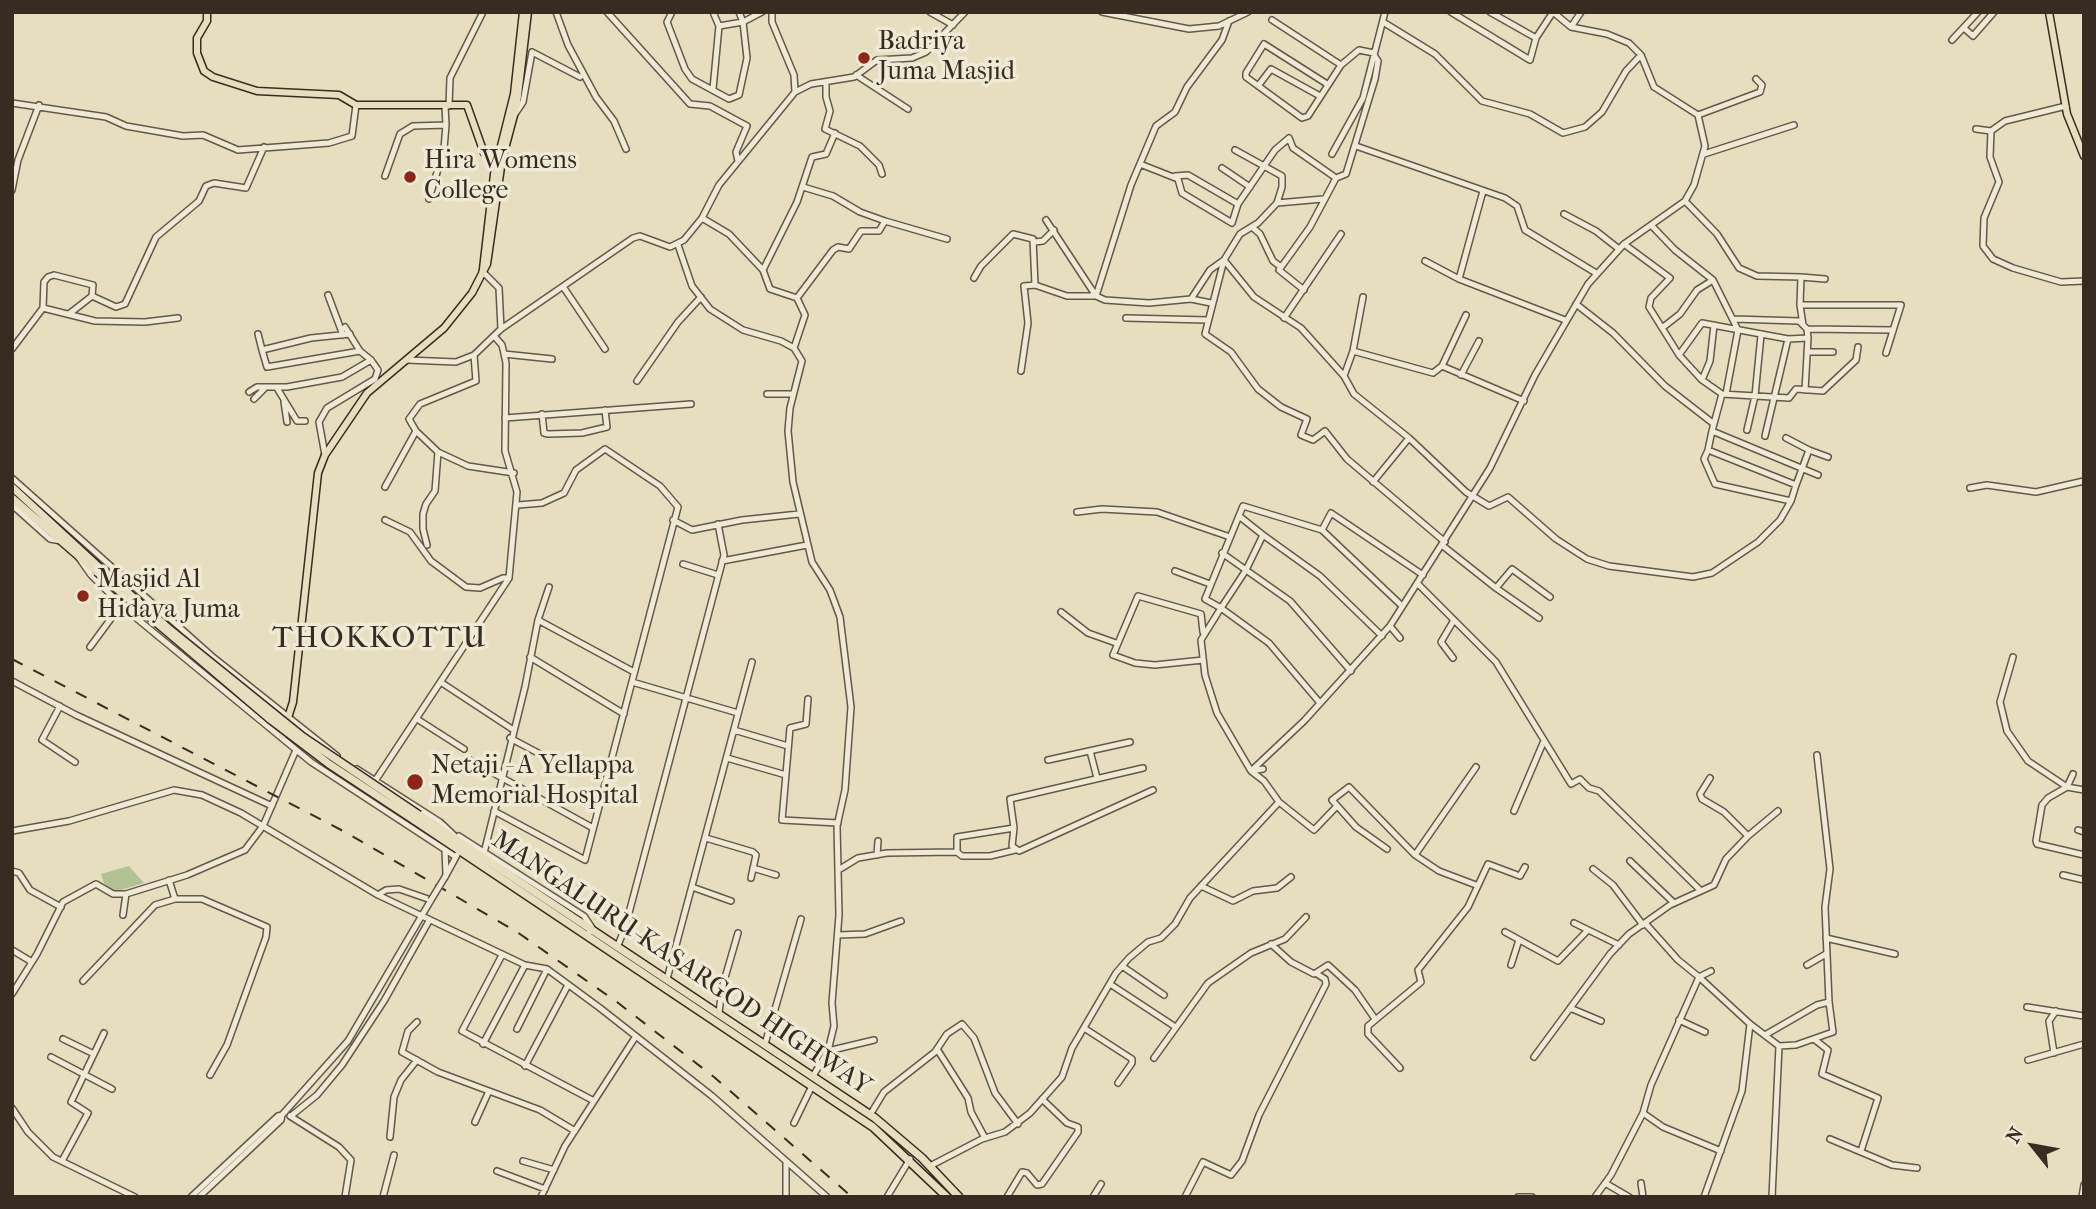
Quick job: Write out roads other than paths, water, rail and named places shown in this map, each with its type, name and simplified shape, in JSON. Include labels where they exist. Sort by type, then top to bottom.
[{"type":"highway","name":"MANGALURU-KASARGOD HIGHWAY","points":[[12,487],[166,634],[291,735],[416,818],[459,850],[589,932],[618,945],[870,1115],[930,1166],[959,1197]]},
{"type":"highway","name":"MANGALURU-KASARGOD HIGHWAY","points":[[12,498],[99,571]]},
{"type":"highway","name":"MANGALURU-KASARGOD HIGHWAY","points":[[459,850],[484,854],[589,932],[873,1127],[910,1159],[947,1197]]},
{"type":"main road","points":[[207,12],[196,46],[198,61],[204,71],[242,88],[339,95],[356,105],[467,105],[484,153],[499,163]]},
{"type":"main road","points":[[282,736],[289,719],[315,489],[325,455],[376,382],[407,360],[450,321],[472,293],[487,264],[499,163],[514,94],[523,12]]},
{"type":"main road","points":[[499,163],[515,114],[528,12]]},
{"type":"main road","points":[[2046,13],[2076,144],[2084,156]]},
{"type":"street","points":[[429,200],[444,149],[447,88],[482,12]]},
{"type":"street","points":[[556,12],[568,45],[596,97],[614,121],[626,149]]},
{"type":"street","points":[[607,12],[690,104],[710,106],[747,127],[736,152],[738,161]]},
{"type":"street","points":[[672,12],[667,22],[685,69],[692,79],[729,99],[739,95],[747,58],[743,22],[739,12]]},
{"type":"street","points":[[713,12],[719,26],[713,89]]},
{"type":"street","points":[[719,26],[743,22],[762,12]]},
{"type":"street","points":[[772,12],[772,22],[794,75],[795,92]]},
{"type":"street","points":[[930,12],[953,25]]},
{"type":"street","points":[[678,245],[702,218],[719,185],[754,146],[795,92],[811,84],[856,75],[877,60],[912,58],[926,52],[965,12]]},
{"type":"street","points":[[1102,12],[1189,29],[1228,21],[1248,12]]},
{"type":"street","points":[[1332,154],[1363,98],[1385,12]]},
{"type":"street","points":[[1251,771],[1351,671],[1390,626],[1490,468],[1565,320],[1596,273],[1622,246],[1685,201],[1694,185],[1704,154],[1698,115],[1654,86],[1641,55],[1629,43],[1607,34],[1571,27],[1553,12],[1536,38],[1530,61],[1451,12]]},
{"type":"street","points":[[1490,12],[1536,38]]},
{"type":"street","points":[[1571,27],[1581,12]]},
{"type":"street","points":[[1952,40],[1978,12]]},
{"type":"street","points":[[1964,28],[1973,36],[1994,12]]},
{"type":"street","points":[[1272,20],[1341,65]]},
{"type":"street","points":[[1096,296],[1140,163],[1156,126],[1175,112],[1187,88],[1222,40],[1228,21]]},
{"type":"street","points":[[1383,22],[1435,54],[1482,101],[1530,114],[1563,133],[1585,127],[1602,112],[1626,71],[1641,55]]},
{"type":"street","points":[[1304,290],[1279,270],[1310,227],[1336,178],[1346,174],[1378,61],[1374,54],[1359,50],[1341,65],[1308,116],[1302,118],[1246,77],[1246,73],[1264,44],[1327,84]]},
{"type":"street","points":[[515,114],[523,102],[532,52],[580,77]]},
{"type":"street","points":[[1258,86],[1271,68],[1320,96]]},
{"type":"street","points":[[856,75],[908,109]]},
{"type":"street","points":[[1698,115],[1760,92],[1762,85],[1756,79]]},
{"type":"street","points":[[826,82],[826,97],[831,111],[825,129],[860,146],[879,165],[883,174]]},
{"type":"street","points":[[12,103],[106,117],[126,127],[183,136],[203,135],[238,149],[329,143],[352,136],[356,105]]},
{"type":"street","points":[[12,190],[18,160],[39,105]]},
{"type":"street","points":[[1976,129],[1991,131],[2005,121],[2066,106]]},
{"type":"street","points":[[385,176],[400,134],[406,128],[446,125]]},
{"type":"street","points":[[1704,154],[1794,125]]},
{"type":"street","points":[[1991,131],[1990,157],[1999,183],[1984,218],[1983,246],[1993,259],[2013,268],[2061,282],[2084,281]]},
{"type":"street","points":[[763,270],[803,187],[812,157],[826,154],[835,133]]},
{"type":"street","points":[[1232,223],[1238,204],[1275,150],[1289,138],[1293,148],[1336,178]]},
{"type":"street","points":[[1356,146],[1483,191],[1517,206],[1525,230],[1596,273]]},
{"type":"street","points":[[92,296],[116,307],[125,304],[156,237],[199,201],[206,186],[214,183],[246,188],[264,147]]},
{"type":"street","points":[[1235,149],[1282,176],[1277,203],[1252,227],[1240,234],[1224,260],[1205,334],[1231,352],[1258,388],[1281,407],[1307,419],[1301,435],[1313,440],[1325,431],[1347,459],[1373,482],[1496,588],[1539,618]]},
{"type":"street","points":[[1140,163],[1178,179],[1182,193],[1232,223],[1240,234]]},
{"type":"street","points":[[1222,167],[1251,187]]},
{"type":"street","points":[[1173,176],[1188,175],[1238,204]]},
{"type":"street","points":[[803,187],[832,196],[860,212],[947,239]]},
{"type":"street","points":[[1459,279],[1483,191]]},
{"type":"street","points":[[1277,203],[1323,199]]},
{"type":"street","points":[[1685,201],[1717,234],[1733,262],[1747,273],[1825,279]]},
{"type":"street","points":[[1564,214],[1596,230],[1670,278],[1651,298],[1649,307],[1679,355],[1702,380],[1724,394],[1789,398],[1796,389],[1823,391],[1856,360],[1858,347]]},
{"type":"street","points":[[702,218],[729,234],[763,270],[770,289],[797,298],[805,315],[794,348]]},
{"type":"street","points":[[1046,220],[1096,296]]},
{"type":"street","points":[[797,298],[833,250],[838,247],[849,249],[861,231],[878,232],[886,221]]},
{"type":"street","points":[[1651,225],[1675,250],[1713,280],[1738,330],[1724,394],[1704,459],[1715,484],[1791,501]]},
{"type":"street","points":[[1252,227],[1265,241],[1273,261],[1281,267]]},
{"type":"street","points":[[974,278],[981,266],[1013,234],[1043,242],[1054,230]]},
{"type":"street","points":[[1284,317],[1341,234]]},
{"type":"street","points":[[407,360],[456,362],[474,355],[502,329],[633,238],[640,236],[653,243],[678,245]]},
{"type":"street","points":[[1035,242],[1035,285]]},
{"type":"street","points":[[678,245],[692,286],[710,309],[743,330],[781,341],[794,348],[802,361],[793,394],[788,431],[799,514],[813,562],[837,608],[846,649],[851,707],[845,790],[838,823],[838,935],[832,1003],[834,1026],[828,1051],[813,1076]]},
{"type":"street","points":[[1191,299],[1210,270],[1224,260]]},
{"type":"street","points":[[1224,260],[1254,297],[1301,328],[1344,376],[1354,394],[1409,438],[1472,496],[1489,506],[1508,496],[1542,528],[1587,559],[1633,571],[1693,577],[1712,573],[1758,542],[1780,520],[1791,501],[1809,450]]},
{"type":"street","points":[[1425,261],[1459,279],[1565,320]]},
{"type":"street","points":[[483,270],[499,288],[502,329]]},
{"type":"street","points":[[12,349],[43,308],[44,282],[54,275],[93,285],[92,296],[69,314]]},
{"type":"street","points":[[1801,277],[1800,305],[1808,338],[1805,390]]},
{"type":"street","points":[[1662,328],[1680,314],[1697,290],[1713,280]]},
{"type":"street","points":[[1021,371],[1028,323],[1024,286],[1035,285],[1066,296],[1096,296],[1105,300],[1149,303],[1191,299],[1211,303]]},
{"type":"street","points":[[564,288],[605,349]]},
{"type":"street","points":[[325,455],[319,422],[327,408],[376,382],[378,370],[346,334],[328,295]]},
{"type":"street","points":[[1344,376],[1353,351],[1363,297]]},
{"type":"street","points":[[637,381],[678,322],[701,298]]},
{"type":"street","points":[[1576,304],[1613,333],[1665,386],[1714,424]]},
{"type":"street","points":[[1800,305],[1901,305],[1886,353]]},
{"type":"street","points":[[43,308],[95,321],[145,322],[178,318]]},
{"type":"street","points":[[1353,351],[1433,373],[1442,366],[1466,315]]},
{"type":"street","points":[[1126,318],[1207,320]]},
{"type":"street","points":[[1733,319],[1799,321],[1805,327],[1892,330]]},
{"type":"street","points":[[1679,355],[1702,323],[1788,339],[1808,338]]},
{"type":"street","points":[[1702,380],[1710,361],[1714,325]]},
{"type":"street","points":[[345,327],[346,334]]},
{"type":"street","points":[[258,334],[267,367],[360,351]]},
{"type":"street","points":[[262,350],[311,338],[346,334]]},
{"type":"street","points":[[1746,430],[1755,396],[1761,335]]},
{"type":"street","points":[[375,781],[509,578],[518,505],[514,473],[506,451],[505,354],[494,336]]},
{"type":"street","points":[[1765,436],[1788,339]]},
{"type":"street","points":[[1461,375],[1479,341]]},
{"type":"street","points":[[1807,352],[1833,352]]},
{"type":"street","points":[[505,354],[552,359]]},
{"type":"street","points":[[474,355],[476,382],[420,404],[410,419],[416,430],[438,452],[468,466],[514,473]]},
{"type":"street","points":[[249,392],[257,387],[277,388],[342,377],[371,360]]},
{"type":"street","points":[[1442,366],[1524,401]]},
{"type":"street","points":[[277,388],[297,421],[305,421]]},
{"type":"street","points":[[254,399],[264,389]]},
{"type":"street","points":[[767,394],[793,394]]},
{"type":"street","points":[[284,402],[287,422]]},
{"type":"street","points":[[505,418],[691,404]]},
{"type":"street","points":[[542,414],[544,433],[582,433],[607,427],[606,410]]},
{"type":"street","points":[[385,487],[416,430]]},
{"type":"street","points":[[1712,431],[1818,475]]},
{"type":"street","points":[[1373,482],[1409,438]]},
{"type":"street","points":[[1786,438],[1828,457]]},
{"type":"street","points":[[494,811],[583,861],[678,507],[675,500],[660,486],[607,449],[594,455],[576,470],[564,493],[542,503],[518,505]]},
{"type":"street","points":[[1708,450],[1796,485]]},
{"type":"street","points":[[427,545],[423,514],[435,491],[438,452]]},
{"type":"street","points":[[12,478],[214,658],[289,719],[484,854],[512,729],[525,687],[538,620],[549,587]]},
{"type":"street","points":[[1970,488],[1987,485],[2036,492],[2084,481]]},
{"type":"street","points":[[12,505],[50,539],[61,541]]},
{"type":"street","points":[[1320,703],[1269,643],[1205,598],[1243,506],[1322,530],[1401,605]]},
{"type":"street","points":[[1077,512],[1102,509],[1157,512],[1230,537]]},
{"type":"street","points":[[1322,530],[1331,513],[1423,575]]},
{"type":"street","points":[[673,520],[692,530],[799,514]]},
{"type":"street","points":[[1239,516],[1320,576],[1382,636]]},
{"type":"street","points":[[385,520],[410,532],[431,561],[466,587],[480,588],[509,578]]},
{"type":"street","points":[[618,945],[623,936],[722,561],[724,542],[718,524]]},
{"type":"street","points":[[1203,632],[1246,570],[1263,536]]},
{"type":"street","points":[[722,561],[807,545]]},
{"type":"street","points":[[1222,553],[1290,601],[1351,671]]},
{"type":"street","points":[[78,556],[91,575],[121,605],[296,750],[329,775],[445,850],[459,850]]},
{"type":"street","points":[[683,564],[718,575]]},
{"type":"street","points":[[1496,588],[1512,569],[1550,597]]},
{"type":"street","points":[[1175,571],[1210,584]]},
{"type":"street","points":[[1417,583],[1496,662],[1543,743],[1571,784],[1580,779],[1589,788],[1599,791],[1700,890]]},
{"type":"street","points":[[1203,660],[1174,666],[1135,663],[1113,655],[1138,596],[1201,614],[1203,660],[1217,713],[1251,771],[1264,781],[1279,802],[1314,830],[1337,806]]},
{"type":"street","points":[[90,647],[121,605]]},
{"type":"street","points":[[1061,612],[1088,633],[1116,643]]},
{"type":"street","points":[[538,620],[634,672]]},
{"type":"street","points":[[1453,658],[1441,642],[1454,620]]},
{"type":"street","points":[[1390,626],[1400,638]]},
{"type":"street","points":[[530,657],[624,713]]},
{"type":"street","points":[[2012,657],[2000,702],[2007,731],[2028,761],[2067,787],[2084,790]]},
{"type":"street","points":[[667,979],[752,662]]},
{"type":"street","points":[[12,681],[272,806]]},
{"type":"street","points":[[632,682],[738,713]]},
{"type":"street","points":[[442,683],[512,729]]},
{"type":"street","points":[[808,699],[806,724],[791,726],[783,821],[838,823]]},
{"type":"street","points":[[60,706],[42,740],[75,762]]},
{"type":"street","points":[[417,719],[464,749]]},
{"type":"street","points":[[734,730],[788,746]]},
{"type":"street","points":[[510,738],[553,761]]},
{"type":"street","points":[[1048,760],[1130,742]]},
{"type":"street","points":[[1514,811],[1543,743]]},
{"type":"street","points":[[12,994],[63,902],[96,884],[114,894],[126,894],[245,850],[263,826],[296,750]]},
{"type":"street","points":[[1090,751],[1097,778]]},
{"type":"street","points":[[1592,869],[1613,885],[1644,924],[1678,960],[1779,1046],[1796,1045],[1833,1032],[1825,907],[1830,869],[1818,755]]},
{"type":"street","points":[[727,758],[786,775]]},
{"type":"street","points":[[468,759],[593,828]]},
{"type":"street","points":[[1415,855],[1476,767]]},
{"type":"street","points":[[1015,850],[1010,799],[1143,768]]},
{"type":"street","points":[[1251,771],[1263,769]]},
{"type":"street","points":[[2073,774],[2067,787],[2048,798],[2042,806],[2036,841],[2037,844],[2084,855]]},
{"type":"street","points":[[1710,778],[1700,794],[1702,799],[1724,812],[1748,836]]},
{"type":"street","points":[[1387,849],[1356,827],[1332,800],[1349,787],[1415,855],[1439,871],[1476,885]]},
{"type":"street","points":[[12,831],[60,823],[174,790],[202,795],[263,826],[378,895],[421,917],[525,965],[547,969],[636,1036],[827,1197]]},
{"type":"street","points":[[839,869],[858,858],[877,855],[957,852],[962,856],[990,856],[1019,851],[1153,790]]},
{"type":"street","points":[[930,1166],[1017,1124],[1042,1099],[1062,1077],[1072,1048],[1122,966],[1148,943],[1161,938],[1201,886],[1279,802]]},
{"type":"street","points":[[1534,1057],[1619,944],[1674,903],[1714,885],[1726,859],[1778,811]]},
{"type":"street","points":[[957,852],[957,837],[1014,828]]},
{"type":"street","points":[[191,1197],[283,1114],[348,1041],[446,876],[459,850],[457,835]]},
{"type":"street","points":[[706,838],[753,852],[756,855],[751,878]]},
{"type":"street","points":[[877,855],[878,841]]},
{"type":"street","points":[[445,850],[446,876]]},
{"type":"street","points":[[1630,861],[1674,903]]},
{"type":"street","points":[[1400,1068],[1366,1032],[1375,1018],[1421,982],[1418,970],[1468,907],[1488,864],[1520,876],[1525,867]]},
{"type":"street","points":[[753,868],[776,875]]},
{"type":"street","points":[[12,872],[19,873],[30,890],[61,907]]},
{"type":"street","points":[[2063,875],[2084,880]]},
{"type":"street","points":[[1201,886],[1236,901],[1253,891],[1276,888],[1291,877]]},
{"type":"street","points":[[169,880],[175,900]]},
{"type":"street","points":[[692,887],[731,901]]},
{"type":"street","points":[[378,895],[386,890],[399,889],[431,900]]},
{"type":"street","points":[[123,915],[126,894]]},
{"type":"street","points":[[83,981],[155,905],[175,900],[202,899],[260,922],[268,930],[227,1045],[210,1075]]},
{"type":"street","points":[[1154,1058],[1174,1026],[1208,982],[1234,963],[1285,939],[1306,917]]},
{"type":"street","points":[[765,1044],[801,919]]},
{"type":"street","points":[[291,1116],[317,1095],[342,1065],[384,1001],[429,921]]},
{"type":"street","points":[[838,935],[864,934],[901,921]]},
{"type":"street","points":[[1574,923],[1619,944]]},
{"type":"street","points":[[1505,932],[1558,961],[1588,930]]},
{"type":"street","points":[[719,1013],[722,988],[738,933]]},
{"type":"street","points":[[1826,937],[1895,954]]},
{"type":"street","points":[[1511,965],[1519,940]]},
{"type":"street","points":[[1185,1197],[1203,1162],[1231,1175],[1242,1161],[1259,1115],[1326,984],[1325,979],[1292,962],[1271,944]]},
{"type":"street","points":[[12,950],[32,962]]},
{"type":"street","points":[[1807,965],[1826,954]]},
{"type":"street","points":[[502,955],[462,1031],[594,1101]]},
{"type":"street","points":[[483,1044],[525,965]]},
{"type":"street","points":[[1317,974],[1328,965],[1355,990],[1375,1018]]},
{"type":"street","points":[[1122,966],[1164,995]]},
{"type":"street","points":[[517,1030],[547,969]]},
{"type":"street","points":[[1595,1197],[1643,1113],[1651,1085],[1699,977],[1711,971]]},
{"type":"street","points":[[1110,984],[1174,1026]]},
{"type":"street","points":[[525,1066],[568,985]]},
{"type":"street","points":[[1766,1035],[1817,1005],[1829,1002]]},
{"type":"street","points":[[2027,1007],[2084,1016]]},
{"type":"street","points":[[1570,1008],[1601,1021]]},
{"type":"street","points":[[2054,1053],[2049,1021],[2056,1011]]},
{"type":"street","points":[[1679,1020],[1705,1032]]},
{"type":"street","points":[[417,1022],[402,1044],[402,1052],[540,1111],[575,1131]]},
{"type":"street","points":[[870,1115],[884,1093],[937,1049],[947,1034],[962,1024],[974,1038],[995,1093],[1017,1124]]},
{"type":"street","points":[[1704,1197],[1742,1091],[1750,1024]]},
{"type":"street","points":[[1084,1028],[1132,1059],[1118,1083]]},
{"type":"street","points":[[62,1161],[89,1113],[71,1102],[104,1034]]},
{"type":"street","points":[[541,1197],[575,1131],[636,1036]]},
{"type":"street","points":[[63,1039],[94,1054]]},
{"type":"street","points":[[1814,1039],[1828,1051],[1822,1074],[1878,1098],[1861,1151]]},
{"type":"street","points":[[828,1051],[874,1040]]},
{"type":"street","points":[[2028,1060],[2084,1044]]},
{"type":"street","points":[[1772,1197],[1779,1046]]},
{"type":"street","points":[[937,1049],[968,1098],[985,1138]]},
{"type":"street","points":[[51,1057],[112,1089]]},
{"type":"street","points":[[390,1137],[394,1097],[401,1080],[416,1060]]},
{"type":"street","points":[[794,1123],[812,1086]]},
{"type":"street","points":[[475,1122],[489,1091]]},
{"type":"street","points":[[1007,1197],[1023,1172],[1037,1185],[1042,1184],[1078,1132],[1078,1127],[1067,1123],[1042,1099]]},
{"type":"street","points":[[12,1108],[40,1145],[62,1161],[135,1197]]},
{"type":"street","points":[[1643,1113],[1663,1127],[1721,1151]]},
{"type":"street","points":[[283,1114],[291,1116],[339,1147],[351,1160],[345,1197]]},
{"type":"street","points":[[199,1197],[281,1120],[283,1114]]},
{"type":"street","points":[[1830,1139],[1892,1165],[1917,1168]]},
{"type":"street","points":[[383,1197],[394,1155]]},
{"type":"street","points":[[887,1197],[910,1159]]},
{"type":"street","points":[[523,1161],[554,1170]]},
{"type":"street","points":[[786,1161],[786,1197]]},
{"type":"street","points":[[497,1171],[545,1188]]},
{"type":"street","points":[[1605,1183],[1629,1197]]},
{"type":"street","points":[[1093,1197],[1101,1184]]},
{"type":"street","points":[[1641,1184],[1643,1197]]},
{"type":"street","points":[[2082,1197],[2084,1185]]},
{"type":"street","points":[[1518,1197],[1532,1197]]},
{"type":"railway","points":[[12,659],[345,832],[517,932],[617,1002],[714,1077],[852,1197]]},
{"type":"place","name":"Badriya Juma Masjid","points":[[864,58]]},
{"type":"place","name":"Hira Womens College","points":[[410,177]]},
{"type":"place","name":"Masjid Al Hidaya Juma","points":[[83,596]]},
{"type":"place","name":"Netaji - A Yellappa Memorial Hospital","points":[[415,782]]},
{"type":"district","name":"THOKKOTTU","points":[[380,640]]}]
